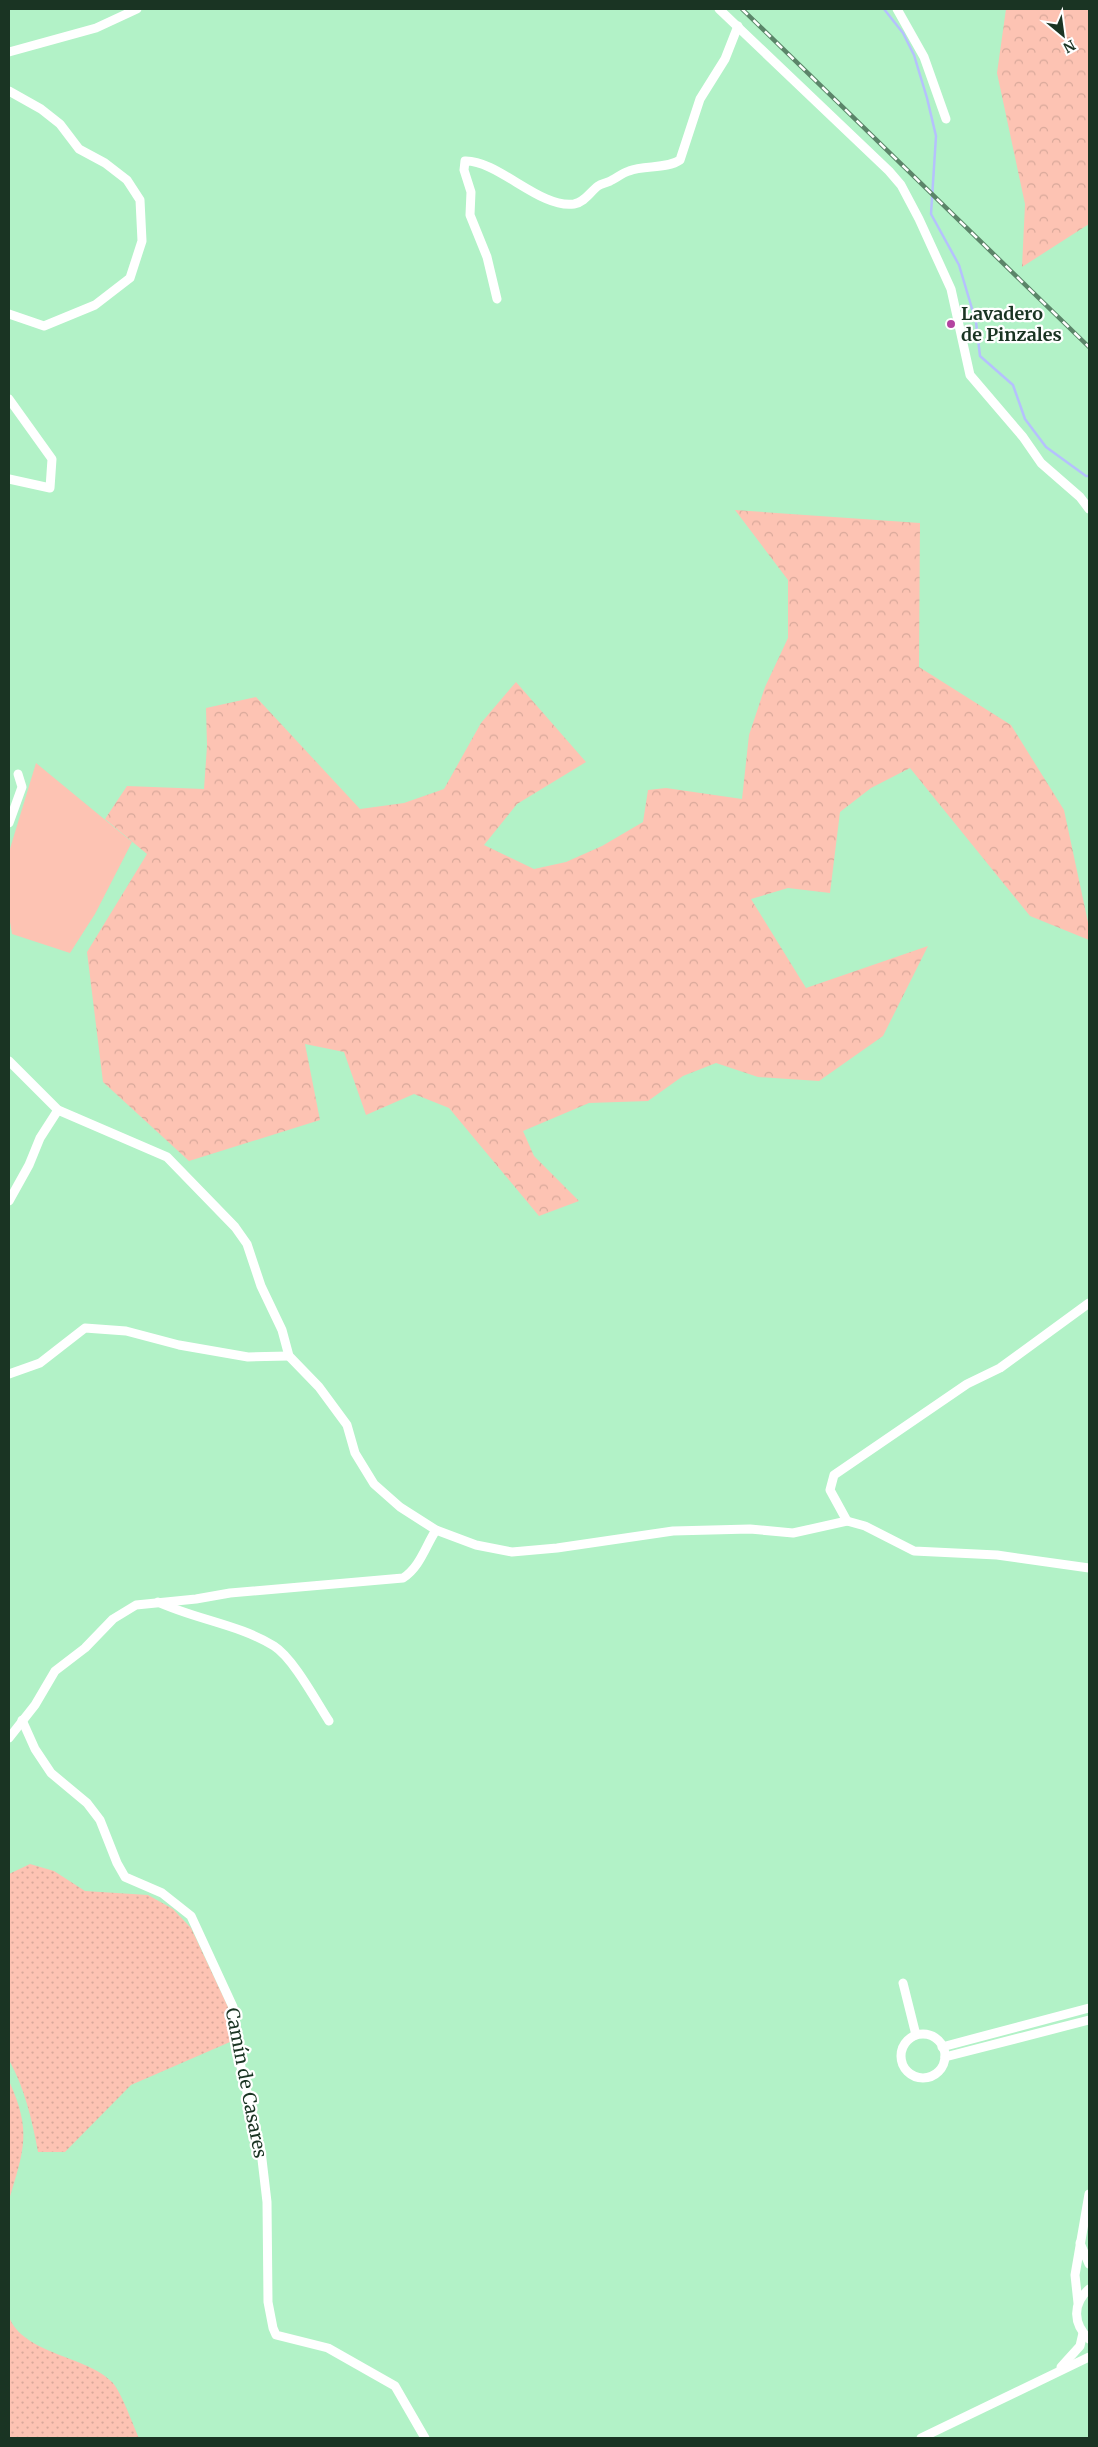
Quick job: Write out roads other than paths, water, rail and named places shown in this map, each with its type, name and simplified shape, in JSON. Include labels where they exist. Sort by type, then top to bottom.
[{"type":"street","points":[[9,52],[96,28],[136,9]]},
{"type":"street","points":[[720,9],[889,171],[901,185],[920,218],[951,289],[970,375],[1023,437],[1041,463],[1080,497],[1089,509]]},
{"type":"street","points":[[897,9],[924,57],[946,120]]},
{"type":"street","points":[[496,300],[487,257],[470,215],[472,192],[464,170],[465,161],[472,161],[493,170],[543,196],[563,203],[574,204],[582,201],[600,184],[612,180],[621,174],[646,167],[674,164],[680,160],[700,99],[726,59],[738,26]]},
{"type":"street","points":[[9,91],[41,109],[60,124],[79,149],[105,163],[126,180],[140,200],[142,241],[130,278],[96,305],[44,326],[9,314]]},
{"type":"street","points":[[9,399],[52,459],[50,488],[9,479]]},
{"type":"street","points":[[9,822],[22,786],[18,774]]},
{"type":"street","points":[[9,1061],[58,1110],[168,1157],[208,1199],[247,1244],[261,1286],[282,1330],[289,1356],[319,1387],[347,1425],[355,1453],[374,1484],[400,1507],[436,1530],[476,1545],[512,1552],[557,1548],[673,1531],[750,1529],[793,1533],[847,1521],[865,1526],[914,1551],[997,1555],[1089,1568]]},
{"type":"street","points":[[9,1201],[30,1164],[40,1138],[58,1110]]},
{"type":"street","points":[[847,1521],[830,1490],[834,1475],[967,1384],[1000,1368],[1089,1303]]},
{"type":"street","points":[[9,1374],[40,1363],[84,1328],[126,1331],[179,1345],[248,1357],[289,1356]]},
{"type":"street","points":[[9,1738],[35,1705],[54,1671],[85,1648],[113,1619],[136,1605],[196,1599],[230,1592],[403,1578],[415,1570],[425,1547],[436,1530]]},
{"type":"street","points":[[157,1602],[184,1614],[250,1635],[275,1646],[292,1664],[329,1721]]},
{"type":"street","name":"Camín de Casares","points":[[22,1720],[35,1748],[51,1773],[87,1803],[100,1820],[117,1863],[125,1877],[162,1893],[191,1916],[233,2007],[241,2067],[261,2151],[267,2202],[268,2302],[276,2335],[328,2348],[394,2386],[425,2438]]},
{"type":"street","points":[[903,1983],[916,2035]]},
{"type":"street","points":[[942,2046],[1089,2008]]},
{"type":"street","points":[[945,2057],[1089,2020]]},
{"type":"street","points":[[916,2035],[930,2036],[936,2039],[942,2046],[945,2057],[940,2070],[929,2077],[921,2078],[907,2072],[903,2066],[901,2051],[910,2038],[916,2035]]},
{"type":"street","points":[[1033,2385],[1067,2363],[1086,2336],[1077,2318],[1078,2303],[1075,2275],[1089,2194]]},
{"type":"street","points":[[1080,2243],[1089,2264]]},
{"type":"street","points":[[1078,2303],[1089,2289]]},
{"type":"street","points":[[921,2438],[1089,2357]]},
{"type":"waterway","points":[[884,9],[903,33],[914,55],[927,98],[936,136],[931,214],[959,265],[976,322],[980,356],[1013,385],[1025,419],[1046,447],[1086,476],[1089,476]]},
{"type":"railway","points":[[742,9],[1089,347]]},
{"type":"place","name":"Lavadero de Pinzales","points":[[951,324]]}]
